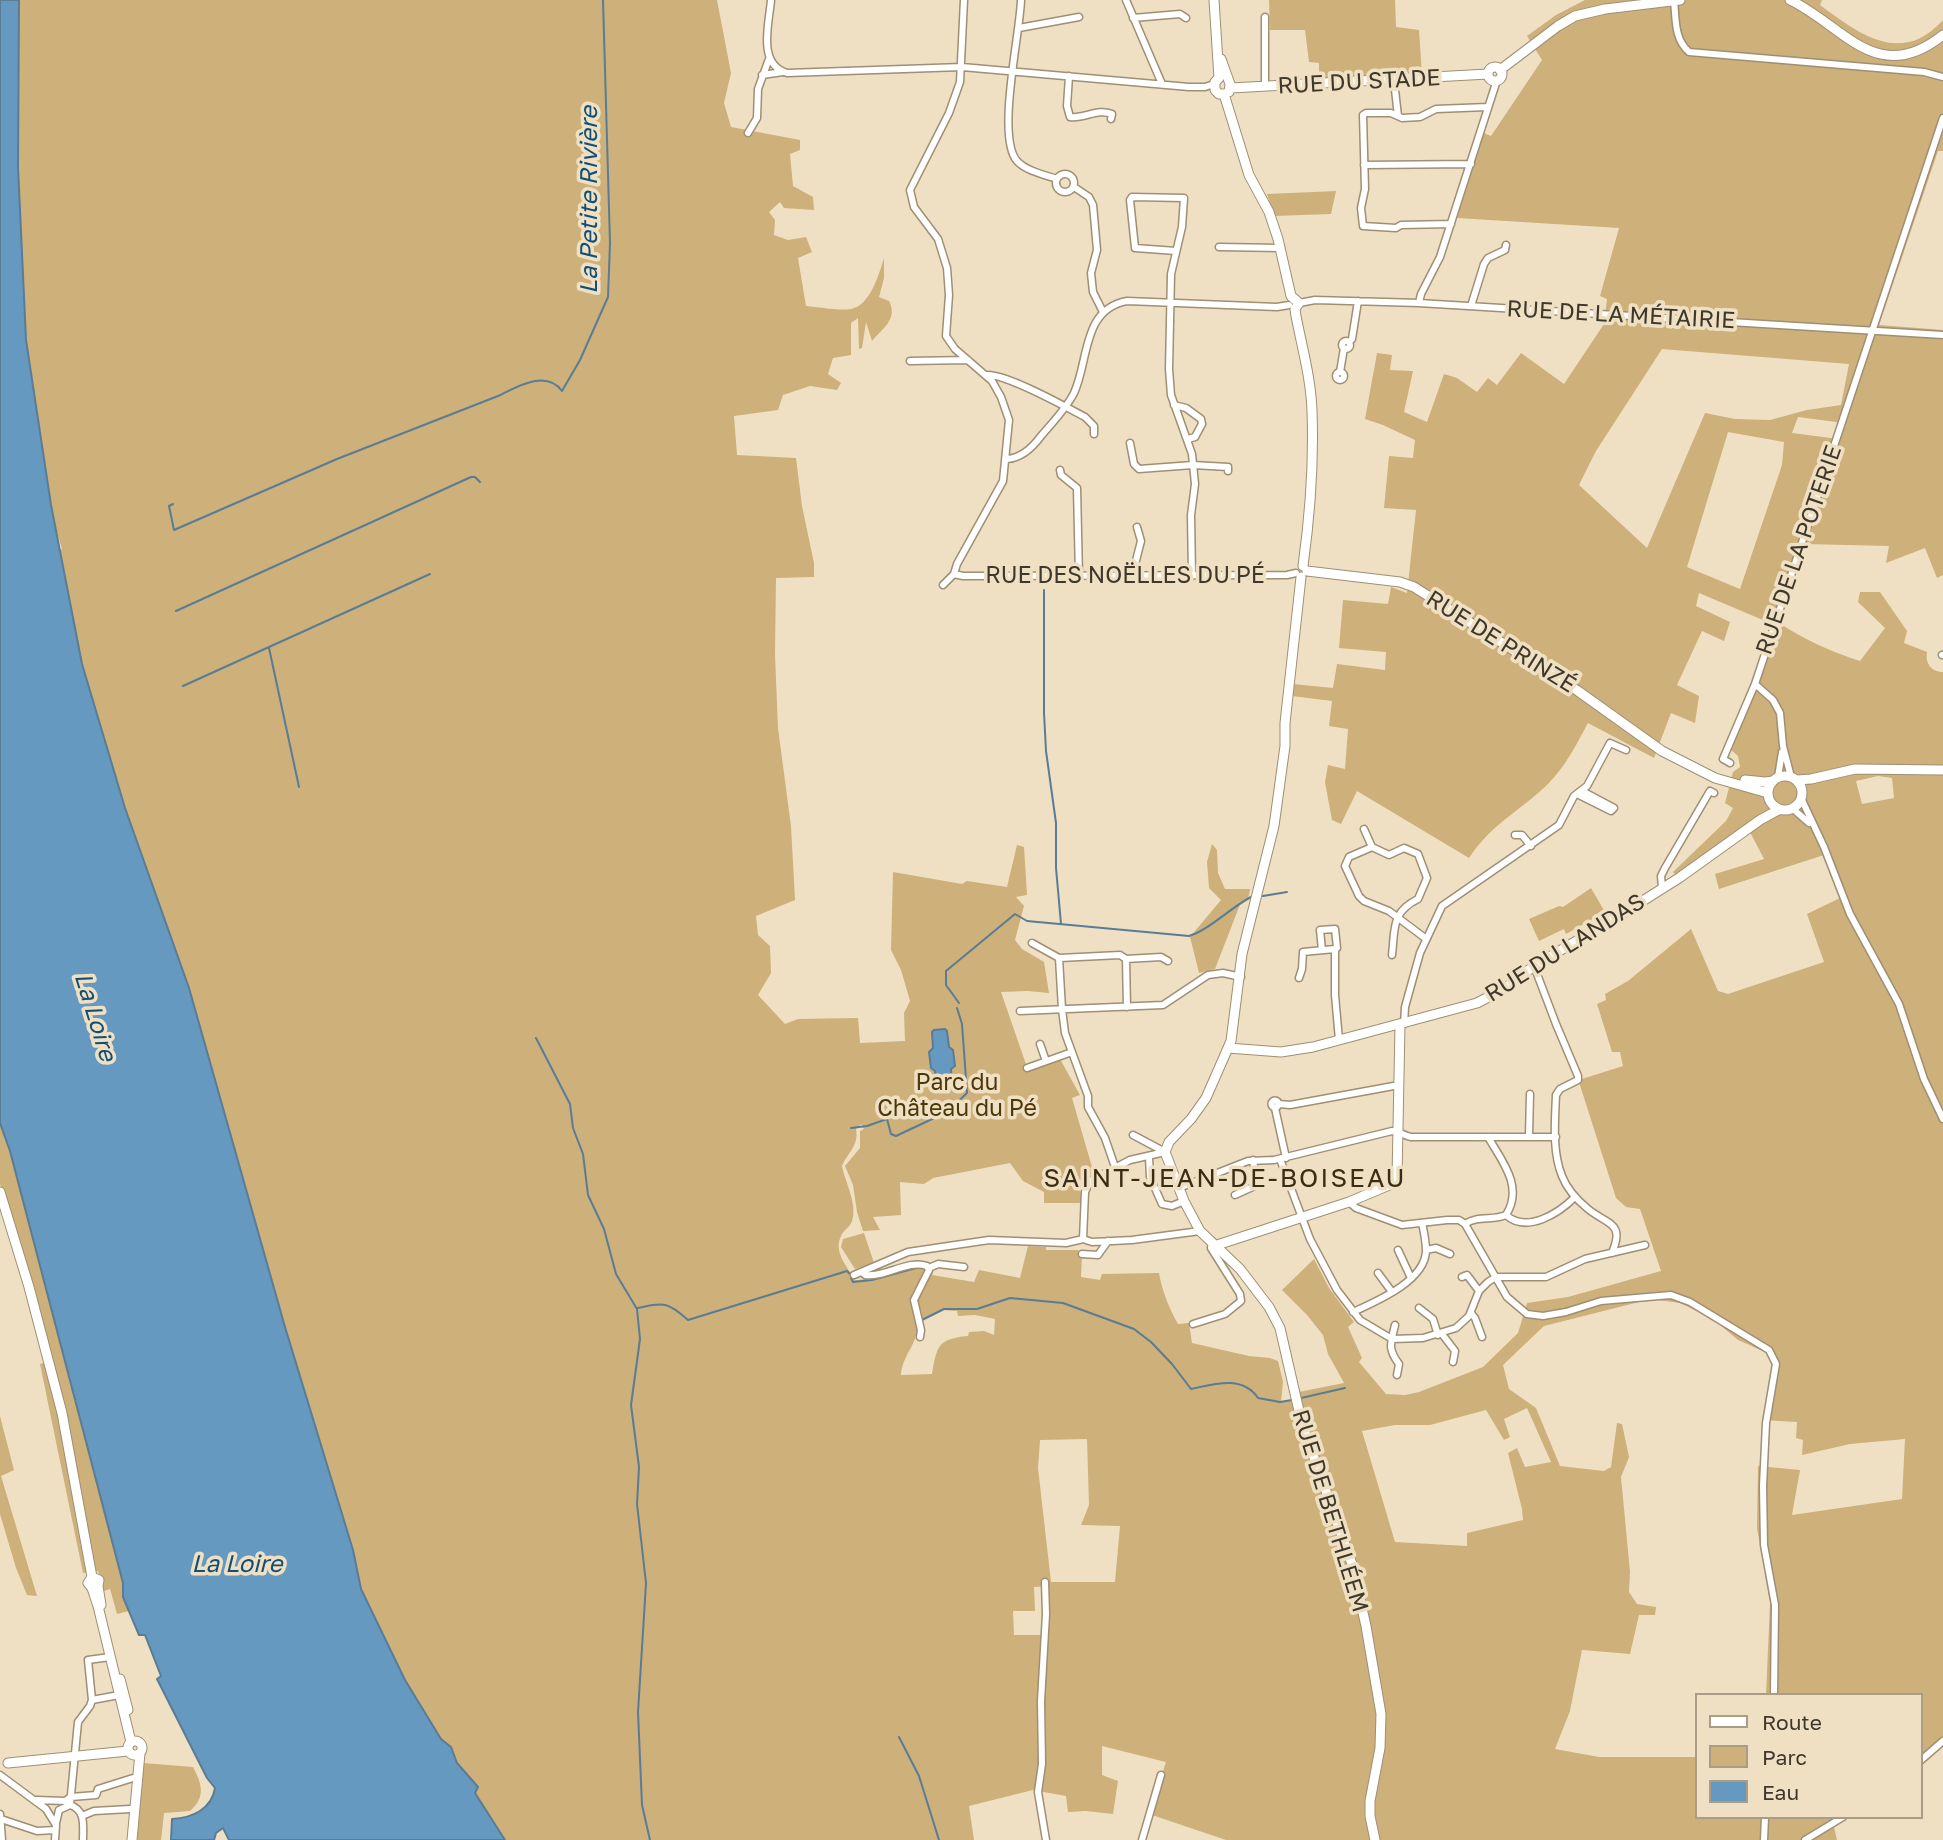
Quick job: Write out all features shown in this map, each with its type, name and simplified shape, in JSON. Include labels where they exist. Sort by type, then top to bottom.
[{"type":"main road","points":[[1200,1231],[1184,1201],[1165,1152],[1175,1135],[1202,1103],[1228,1048],[1241,977],[1242,954],[1273,826],[1285,746],[1285,723],[1309,524],[1312,411],[1309,381],[1281,248],[1269,212],[1246,168],[1220,86],[1214,0]]},
{"type":"main road","points":[[1500,70],[1558,26],[1576,16],[1597,10],[1676,0]]},
{"type":"main road","points":[[1790,0],[1852,43],[1882,54],[1919,50],[1943,35]]},
{"type":"main road","points":[[1492,68],[1500,70],[1501,75],[1497,80],[1491,79],[1488,74],[1492,68]]},
{"type":"main road","name":"RUE DU STADE","points":[[1220,86],[1394,81],[1488,74]]},
{"type":"main road","name":"RUE DE PRINZÉ","points":[[1302,572],[1400,582],[1414,587],[1578,691],[1648,743],[1715,778],[1769,797]]},
{"type":"main road","name":"RUE DE PRINZÉ","points":[[1677,759],[1752,782],[1776,779]]},
{"type":"main road","points":[[1826,776],[1802,795],[1792,808],[1780,809],[1769,797],[1776,779],[1826,776],[1856,769],[1943,770]]},
{"type":"main road","points":[[1794,778],[1802,795]]},
{"type":"main road","name":"RUE DU LANDAS","points":[[1760,820],[1769,797]]},
{"type":"main road","name":"RUE DU LANDAS","points":[[1228,1048],[1281,1052],[1402,1025],[1477,1003],[1504,989],[1534,966],[1679,878],[1760,820],[1780,809]]},
{"type":"main road","points":[[1214,1243],[1352,1200],[1394,1183],[1397,1178],[1402,1025]]},
{"type":"main road","points":[[0,1192],[26,1275],[62,1413],[92,1577],[99,1580],[95,1587],[119,1695],[134,1748],[130,1840]]},
{"type":"main road","name":"RUE DE BETHLÉEM","points":[[1200,1231],[1240,1269],[1276,1318],[1302,1424],[1352,1564],[1381,1714],[1380,1748],[1370,1801],[1375,1840]]},
{"type":"main road","points":[[95,1587],[134,1733],[130,1840]]},
{"type":"main road","points":[[4,1765],[134,1748]]},
{"type":"street","points":[[771,0],[767,47],[769,59],[783,72]]},
{"type":"street","points":[[943,585],[954,573],[1003,481],[1009,426],[1001,397],[987,375],[955,349],[946,336],[947,268],[938,239],[910,199],[910,190],[949,113],[960,82],[964,0]]},
{"type":"street","points":[[1021,0],[1011,71],[1009,143],[1011,152],[1022,166],[1057,179]]},
{"type":"street","points":[[1126,0],[1162,84]]},
{"type":"street","points":[[1676,0],[1677,34],[1679,42],[1689,52],[1924,72],[1943,77]]},
{"type":"street","points":[[1133,18],[1180,14],[1186,18]]},
{"type":"street","points":[[1019,28],[1079,17]]},
{"type":"street","points":[[1265,17],[1265,86]]},
{"type":"street","points":[[748,133],[757,118],[758,89],[769,59]]},
{"type":"street","points":[[762,75],[783,72],[962,68],[1220,86]]},
{"type":"street","points":[[1069,76],[1069,115],[1079,118],[1105,111],[1112,114],[1111,119]]},
{"type":"street","points":[[1419,303],[1440,257],[1497,80]]},
{"type":"street","points":[[1394,81],[1398,116]]},
{"type":"street","points":[[1451,224],[1401,225],[1396,228],[1363,226],[1363,116],[1366,113],[1391,113],[1402,118],[1420,117],[1436,109],[1488,107]]},
{"type":"street","name":"RUE DE LA POTERIE","points":[[1730,763],[1723,759],[1755,684],[1943,118]]},
{"type":"street","points":[[1364,165],[1471,164]]},
{"type":"street","points":[[1068,174],[1073,178],[1074,187],[1070,192],[1062,192],[1056,185],[1057,179],[1068,174]]},
{"type":"street","points":[[1007,459],[1017,457],[1035,445],[1065,407],[1078,382],[1089,338],[1103,312],[1093,292],[1091,273],[1097,250],[1093,205],[1088,197],[1074,187]]},
{"type":"street","points":[[1176,251],[1135,248],[1129,210],[1129,200],[1132,197],[1184,198],[1182,226],[1171,274],[1168,369],[1174,405],[1188,439],[1193,465],[1192,576]]},
{"type":"street","points":[[1471,306],[1484,264],[1488,258],[1505,250],[1506,245]]},
{"type":"street","points":[[1219,247],[1281,248]]},
{"type":"street","name":"RUE DE LA MÉTAIRIE","points":[[1103,312],[1127,301],[1277,307],[1315,300],[1358,301],[1943,335]]},
{"type":"street","points":[[1340,388],[1346,345],[1352,339],[1358,301]]},
{"type":"street","points":[[910,361],[968,360]]},
{"type":"street","points":[[987,375],[1009,381],[1086,417],[1094,426],[1094,434]]},
{"type":"street","points":[[1174,405],[1186,408],[1201,419],[1202,424],[1195,437],[1188,439]]},
{"type":"street","points":[[1130,443],[1134,464],[1139,469],[1193,465],[1228,467],[1228,471]]},
{"type":"street","points":[[1060,470],[1060,475],[1077,488],[1079,577]]},
{"type":"street","points":[[1132,576],[1140,541],[1137,527]]},
{"type":"street","name":"RUE DES NOËLLES DU PÉ","points":[[954,573],[963,576],[1079,577],[1287,575],[1302,572]]},
{"type":"street","points":[[1755,684],[1777,706],[1783,746],[1794,778]]},
{"type":"street","points":[[1402,1025],[1409,989],[1425,938],[1442,906],[1559,825],[1574,796],[1587,786],[1610,743],[1626,750]]},
{"type":"street","points":[[1776,779],[1783,746]]},
{"type":"street","points":[[1662,887],[1661,876],[1710,791],[1714,793]]},
{"type":"street","points":[[1579,793],[1614,808],[1611,811],[1579,793]]},
{"type":"street","points":[[1802,795],[1850,914],[1899,1004],[1924,1079],[1943,1119]]},
{"type":"street","points":[[1792,808],[1805,818],[1818,834]]},
{"type":"street","points":[[1364,829],[1372,847],[1389,855],[1404,848],[1418,855],[1427,878],[1418,899],[1406,905],[1396,916],[1392,955]]},
{"type":"street","points":[[1515,835],[1522,835],[1531,846]]},
{"type":"street","points":[[1372,847],[1349,857],[1345,866],[1359,896],[1396,916],[1425,938]]},
{"type":"street","points":[[1322,950],[1320,930],[1335,929],[1335,995],[1339,1040]]},
{"type":"street","points":[[1032,943],[1059,958],[1120,955],[1126,958],[1161,957],[1168,961]]},
{"type":"street","points":[[1299,978],[1303,952],[1335,948]]},
{"type":"street","points":[[1059,958],[1065,1032],[1088,1096],[1088,1107],[1105,1138],[1115,1167]]},
{"type":"street","points":[[1126,958],[1127,1007]]},
{"type":"street","points":[[1534,966],[1578,1080],[1560,1089],[1556,1095],[1558,1166],[1563,1180],[1575,1197],[1589,1210],[1613,1225],[1617,1237],[1612,1253]]},
{"type":"street","points":[[1020,1011],[1163,1005],[1208,975],[1223,973],[1241,977]]},
{"type":"street","points":[[1040,1044],[1046,1061]]},
{"type":"street","points":[[1027,1068],[1072,1052]]},
{"type":"street","points":[[1399,1085],[1277,1106],[1283,1158],[1301,1217],[1313,1236],[1337,1290],[1353,1312],[1370,1327],[1392,1339],[1409,1340],[1440,1334],[1457,1328],[1471,1313],[1479,1291],[1496,1277],[1546,1277],[1585,1259],[1645,1245]]},
{"type":"street","points":[[1529,1136],[1530,1094]]},
{"type":"street","points":[[1179,1188],[1253,1160],[1283,1158],[1368,1136],[1399,1132],[1411,1137],[1556,1137]]},
{"type":"street","points":[[1133,1135],[1165,1152]]},
{"type":"street","points":[[1488,1137],[1507,1167],[1512,1182],[1512,1196],[1506,1215]]},
{"type":"street","points":[[1083,1240],[1086,1185],[1095,1177],[1138,1157],[1165,1152]]},
{"type":"street","points":[[1149,1157],[1150,1177],[1162,1204],[1172,1206],[1184,1201]]},
{"type":"street","points":[[1235,1195],[1257,1185],[1253,1160]]},
{"type":"street","points":[[1465,1224],[1471,1220],[1506,1215],[1518,1221],[1542,1219],[1557,1212],[1575,1197]]},
{"type":"street","points":[[1352,1200],[1365,1212],[1402,1225],[1459,1220],[1465,1224],[1512,1303],[1531,1315],[1566,1312],[1601,1301],[1665,1295],[1680,1297],[1769,1350],[1776,1364],[1766,1423],[1763,1486],[1764,1545],[1775,1605],[1774,1693]]},
{"type":"street","points":[[1353,1312],[1392,1292],[1411,1278],[1420,1267],[1426,1250],[1422,1223]]},
{"type":"street","points":[[929,1268],[923,1264],[870,1276],[858,1273],[908,1252],[989,1240],[1092,1242],[1200,1231]]},
{"type":"street","points":[[1082,1254],[1098,1255],[1108,1241]]},
{"type":"street","points":[[1193,1324],[1225,1314],[1241,1301],[1240,1294],[1211,1248],[1214,1243]]},
{"type":"street","points":[[1426,1250],[1436,1248],[1450,1254]]},
{"type":"street","points":[[1398,1250],[1411,1278]]},
{"type":"street","points":[[919,1337],[921,1330],[914,1300],[929,1268],[938,1264],[964,1267]]},
{"type":"street","points":[[1378,1273],[1392,1292]]},
{"type":"street","points":[[1462,1277],[1467,1275],[1479,1291]]},
{"type":"street","points":[[1419,1308],[1433,1319],[1440,1334],[1455,1351],[1452,1362]]},
{"type":"street","points":[[1471,1313],[1482,1337]]},
{"type":"street","points":[[1395,1325],[1391,1350],[1399,1367],[1396,1375]]},
{"type":"street","points":[[1045,1582],[1042,1764],[1038,1792],[1046,1840]]},
{"type":"street","points":[[55,1827],[59,1810],[71,1801],[78,1723],[92,1700],[88,1660],[110,1657]]},
{"type":"street","points":[[92,1700],[119,1695]]},
{"type":"street","points":[[1922,1758],[1943,1741]]},
{"type":"street","points":[[0,1775],[36,1800],[53,1818],[55,1840]]},
{"type":"street","points":[[1142,1840],[1161,1775]]},
{"type":"street","points":[[94,1811],[98,1789],[133,1778]]},
{"type":"street","points":[[36,1800],[71,1801],[96,1795]]},
{"type":"street","points":[[71,1801],[82,1816],[83,1840]]},
{"type":"street","points":[[82,1816],[94,1811],[130,1809]]},
{"type":"street","points":[[2,1840],[1,1817],[37,1830],[55,1827]]},
{"type":"street","points":[[1764,1840],[1765,1819]]},
{"type":"street","points":[[1805,1840],[1840,1819]]},
{"type":"green space","name":"Parc du Château du Pé","points":[[10,0],[717,0],[731,73],[724,103],[731,127],[800,140],[800,150],[790,154],[793,186],[813,197],[814,210],[784,208],[780,202],[769,212],[775,220],[774,235],[788,240],[806,237],[812,252],[798,258],[806,306],[840,310],[858,307],[873,288],[884,258],[884,278],[879,297],[889,301],[892,313],[888,323],[872,341],[866,322],[862,348],[859,349],[858,318],[851,323],[851,355],[833,358],[828,374],[841,383],[837,390],[810,386],[783,395],[778,410],[734,416],[737,455],[796,458],[802,506],[814,563],[814,577],[776,578],[778,728],[791,826],[795,900],[756,916],[758,935],[770,946],[771,973],[758,995],[785,1024],[798,1019],[858,1018],[860,1043],[905,1041],[904,1013],[910,1001],[901,970],[891,950],[893,872],[962,884],[967,881],[1007,887],[1017,845],[1024,847],[1027,895],[1016,897],[1024,906],[1015,940],[1022,949],[1044,962],[1049,993],[1001,992],[1028,1070],[1060,1059],[1080,1095],[1072,1098],[1094,1174],[1077,1182],[1081,1203],[1044,1203],[1044,1192],[1023,1181],[1010,1163],[933,1178],[924,1184],[900,1182],[901,1215],[873,1217],[880,1230],[863,1231],[853,1185],[845,1166],[860,1148],[860,1131],[864,1129],[861,1124],[856,1129],[854,1144],[842,1166],[853,1215],[851,1223],[839,1240],[842,1258],[855,1280],[917,1266],[927,1269],[932,1275],[974,1282],[979,1270],[1020,1278],[1028,1246],[1046,1247],[1046,1250],[1078,1250],[1082,1256],[1081,1277],[1100,1280],[1102,1274],[1159,1273],[1166,1299],[1178,1324],[1189,1323],[1192,1343],[1278,1361],[1283,1382],[1281,1402],[1291,1401],[1299,1392],[1344,1383],[1328,1354],[1323,1335],[1282,1290],[1314,1259],[1329,1288],[1354,1322],[1348,1327],[1362,1358],[1359,1362],[1386,1394],[1405,1395],[1419,1392],[1483,1367],[1518,1333],[1527,1303],[1568,1297],[1661,1271],[1640,1209],[1626,1207],[1616,1198],[1579,1082],[1623,1066],[1620,1052],[1612,1052],[1597,1004],[1606,1000],[1605,994],[1628,981],[1691,929],[1718,991],[1728,994],[1824,962],[1807,914],[1840,898],[1824,855],[1719,889],[1715,874],[1764,859],[1750,832],[1677,876],[1673,872],[1726,821],[1733,808],[1725,803],[1733,772],[1740,767],[1738,756],[1730,749],[1760,679],[1777,626],[1699,593],[1696,606],[1730,622],[1724,641],[1702,631],[1677,685],[1699,696],[1695,723],[1671,713],[1654,758],[1588,723],[1553,779],[1493,830],[1469,858],[1357,791],[1341,824],[1332,820],[1325,782],[1328,765],[1345,769],[1348,729],[1329,726],[1332,701],[1292,696],[1293,684],[1333,688],[1337,664],[1385,670],[1386,652],[1339,648],[1343,600],[1388,604],[1391,587],[1407,593],[1416,510],[1384,508],[1389,456],[1413,458],[1415,440],[1365,419],[1377,353],[1392,355],[1390,370],[1413,371],[1404,412],[1427,422],[1444,374],[1457,378],[1477,392],[1488,378],[1497,385],[1521,353],[1564,384],[1604,324],[1607,299],[1600,296],[1619,228],[1457,218],[1484,133],[1491,136],[1542,60],[1527,36],[1556,15],[1585,0],[1822,0],[1820,5],[1849,26],[1880,41],[1896,43],[1911,41],[1927,34],[1943,20],[1943,151],[1938,151],[1879,325],[1943,330],[1943,575],[1937,578],[1925,548],[1886,563],[1889,546],[1804,544],[1778,622],[1818,644],[1860,661],[1885,628],[1858,602],[1860,592],[1880,592],[1907,631],[1904,643],[1927,652],[1930,666],[1943,672],[1943,1746],[1922,1764],[1922,1693],[1766,1693],[1770,1603],[1757,1528],[1758,1466],[1800,1470],[1792,1515],[1902,1499],[1905,1439],[1850,1444],[1802,1455],[1803,1440],[1796,1438],[1797,1422],[1762,1420],[1773,1365],[1771,1358],[1765,1352],[1738,1340],[1713,1319],[1680,1303],[1651,1299],[1544,1326],[1503,1365],[1509,1389],[1536,1408],[1560,1466],[1604,1471],[1611,1467],[1617,1423],[1622,1424],[1629,1457],[1621,1477],[1630,1572],[1629,1592],[1637,1604],[1656,1607],[1655,1615],[1639,1615],[1630,1654],[1582,1650],[1570,1711],[1555,1749],[1599,1757],[1694,1757],[1694,1819],[1847,1819],[1834,1827],[1837,1840],[1226,1840],[1149,1814],[1166,1762],[1102,1746],[1102,1775],[1118,1781],[1113,1814],[1068,1812],[1066,1796],[1033,1790],[969,1806],[974,1840],[505,1840],[475,1793],[477,1787],[457,1763],[451,1747],[441,1739],[405,1680],[361,1589],[353,1550],[285,1327],[189,988],[117,814],[56,551],[62,549],[42,483],[27,380]],"holes":[[[1662,349],[1849,364],[1841,405],[1807,410],[1770,420],[1735,419],[1705,413],[1647,548],[1579,485],[1596,451]],[[1798,417],[1844,423],[1839,439],[1792,433]],[[1728,432],[1784,442],[1782,465],[1740,589],[1687,567]],[[1878,776],[1892,778],[1894,798],[1862,804],[1856,781]],[[941,1310],[957,1311],[958,1316],[975,1315],[995,1319],[994,1335],[984,1331],[969,1332],[968,1336],[950,1339],[941,1345],[932,1374],[901,1375],[917,1324]],[[1527,1408],[1551,1462],[1525,1467],[1517,1448],[1508,1453],[1523,1520],[1467,1533],[1467,1546],[1395,1542],[1362,1431],[1395,1425],[1430,1425],[1486,1410],[1504,1440],[1510,1437],[1504,1419]],[[1087,1439],[1089,1505],[1081,1525],[1120,1526],[1115,1582],[1051,1582],[1038,1468],[1040,1440]],[[1049,1586],[1047,1635],[1014,1635],[1013,1611],[1035,1611],[1034,1587]]]},
{"type":"green space","points":[[1269,0],[1395,0],[1396,27],[1419,30],[1422,76],[1319,78],[1319,63],[1309,62],[1305,30],[1270,30]]},
{"type":"green space","points":[[1336,191],[1331,214],[1274,216],[1267,194]]},
{"type":"green space","points":[[1212,844],[1217,850],[1218,873],[1225,889],[1250,889],[1248,899],[1241,902],[1215,969],[1199,973],[1190,937],[1221,900],[1209,888],[1207,862]]},
{"type":"green space","points":[[1591,888],[1605,912],[1566,934],[1564,929],[1539,941],[1529,919],[1559,906],[1563,907]]},
{"type":"green space","points":[[0,1123],[10,1151],[123,1583],[123,1597],[129,1611],[117,1614],[110,1589],[104,1591],[98,1571],[83,1573],[40,1364],[51,1361],[0,1184]]},
{"type":"green space","points":[[864,1233],[874,1263],[855,1269],[841,1247],[843,1239]]},
{"type":"green space","points":[[0,1416],[14,1470],[1,1476],[37,1596],[27,1595],[0,1514]]},
{"type":"green space","points":[[143,1763],[193,1767],[199,1779],[200,1795],[190,1811],[164,1813],[161,1840],[137,1840]]},
{"type":"water","name":"La Loire","points":[[0,0],[19,0],[18,167],[26,340],[51,505],[82,664],[125,808],[189,988],[285,1327],[353,1550],[361,1589],[405,1680],[441,1739],[451,1747],[457,1763],[478,1787],[475,1793],[505,1840],[229,1840],[223,1828],[216,1833],[214,1840],[171,1840],[172,1819],[187,1817],[200,1811],[210,1802],[215,1788],[207,1778],[157,1679],[161,1676],[145,1635],[139,1635],[123,1597],[123,1583],[10,1151],[0,1123]]},
{"type":"water","points":[[945,1029],[949,1047],[953,1050],[955,1066],[951,1069],[952,1086],[939,1089],[935,1071],[931,1068],[929,1052],[933,1048],[932,1032]]},
{"type":"waterway","name":"La Petite Rivière","points":[[173,504],[169,506],[174,530],[337,459],[522,385],[548,381],[562,391],[580,360],[608,297],[610,243],[603,0]]},
{"type":"waterway","points":[[176,611],[471,477],[480,482]]},
{"type":"waterway","points":[[183,686],[430,574]]},
{"type":"waterway","points":[[1044,590],[1044,713],[1046,751],[1056,823],[1056,868],[1061,924]]},
{"type":"waterway","points":[[269,648],[299,787]]},
{"type":"waterway","points":[[1263,896],[1287,892]]},
{"type":"waterway","points":[[959,1003],[946,985],[946,971],[1015,914],[1027,921],[1189,936],[1251,897]]},
{"type":"waterway","points":[[851,1128],[887,1119],[891,1134],[896,1136],[947,1112],[967,1093],[962,1024],[957,1008]]},
{"type":"waterway","points":[[536,1038],[570,1104],[573,1128],[583,1154],[588,1195],[604,1229],[616,1274],[637,1309],[640,1339],[631,1405],[639,1467],[637,1504],[646,1583],[638,1712],[642,1805],[650,1840]]},
{"type":"waterway","points":[[851,1278],[853,1282],[872,1280],[916,1268]]},
{"type":"waterway","points":[[638,1308],[665,1305],[688,1320],[847,1271],[850,1274]]},
{"type":"waterway","points":[[927,1280],[931,1273]]},
{"type":"waterway","points":[[921,1318],[922,1320],[944,1309],[977,1309],[1010,1298],[1063,1303],[1134,1329],[1172,1364],[1191,1389],[1228,1383],[1244,1386],[1258,1398],[1280,1402],[1292,1400]]},
{"type":"waterway","points":[[1301,1398],[1345,1388]]},
{"type":"waterway","points":[[899,1737],[919,1776],[939,1840]]},
{"type":"district","name":"SAINT-JEAN-DE-BOISEAU","points":[[1225,1179]]}]
